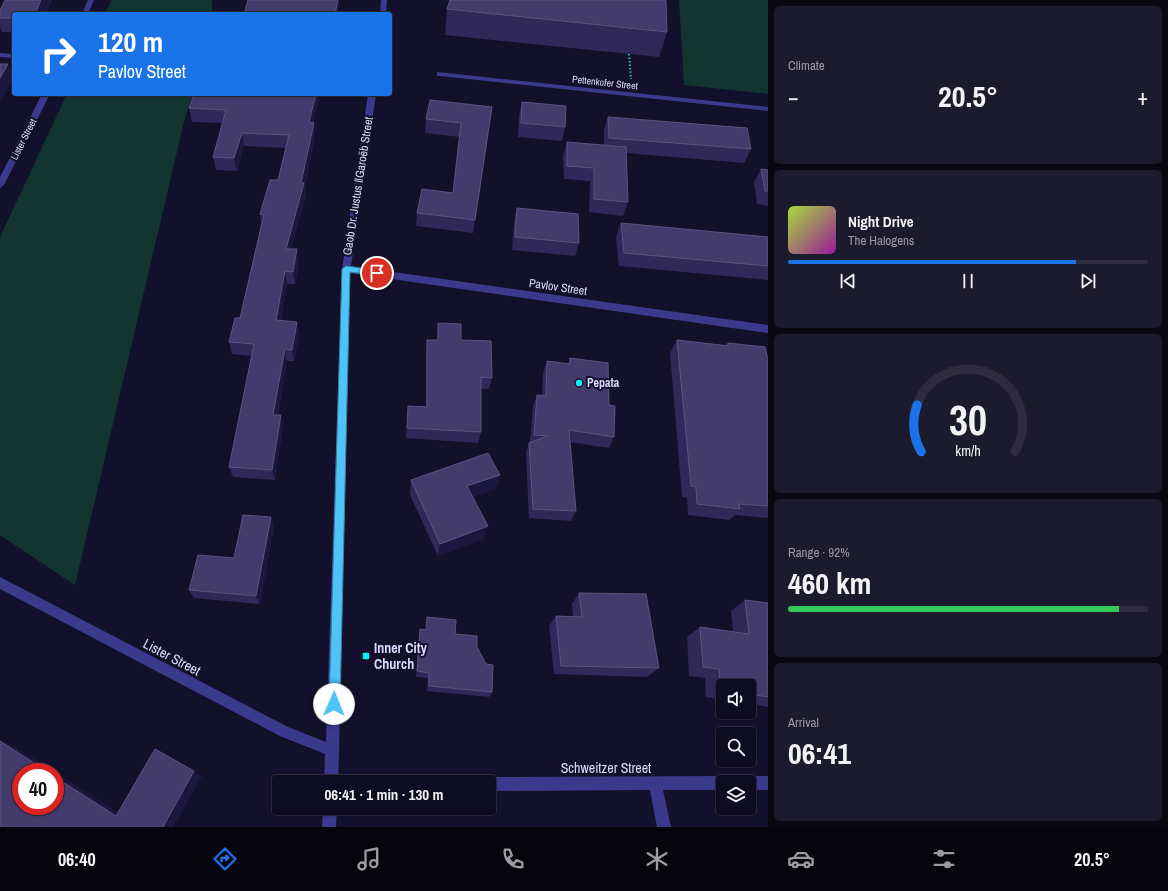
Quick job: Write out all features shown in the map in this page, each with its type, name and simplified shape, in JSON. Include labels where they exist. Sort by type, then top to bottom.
[{"type":"street","points":[[86,12],[92,0]]},
{"type":"street","points":[[383,12],[384,0]]},
{"type":"street","points":[[0,55],[12,56]]},
{"type":"street","name":"Pettenkofer Street","points":[[440,74],[768,109]]},
{"type":"street","name":"Lister Street","points":[[0,184],[45,96]]},
{"type":"street","name":"Gaob Dr. Justus ǁGaroëb Street","points":[[331,775],[346,269],[372,96]]},
{"type":"street","name":"Pavlov Street","points":[[346,269],[768,329]]},
{"type":"street","name":"Lister Street","points":[[0,583],[284,732],[333,751]]},
{"type":"street","name":"Schweitzer Street","points":[[496,784],[716,784]]},
{"type":"street","points":[[655,784],[664,827]]},
{"type":"street","points":[[756,784],[768,784]]},
{"type":"street","points":[[329,827],[330,815]]},
{"type":"path","points":[[629,54],[632,94]]},
{"type":"green space","points":[[112,0],[212,0],[212,12],[106,12]]},
{"type":"green space","points":[[679,0],[768,0],[768,94],[684,85]]},
{"type":"green space","points":[[66,96],[191,96],[183,126],[75,585],[0,535],[0,237]]},
{"type":"building","points":[[5,0],[41,0],[36,12],[12,12],[12,18],[0,18],[0,11]]},
{"type":"building","points":[[248,0],[338,0],[335,12],[245,12]]},
{"type":"building","points":[[450,0],[666,0],[667,32],[447,9]]},
{"type":"building","points":[[0,64],[8,64],[0,78]]},
{"type":"building","points":[[193,96],[316,96],[309,122],[314,123],[301,183],[304,183],[286,249],[297,249],[293,272],[285,271],[276,320],[297,322],[292,350],[285,349],[273,415],[281,415],[272,470],[229,467],[254,344],[229,342],[235,318],[240,318],[264,215],[260,214],[270,180],[278,180],[289,135],[242,133],[234,158],[213,157],[226,110],[189,108]]},
{"type":"building","points":[[430,100],[492,107],[475,220],[417,213],[422,189],[453,193],[461,123],[426,119]]},
{"type":"building","points":[[522,102],[566,106],[565,127],[521,123]]},
{"type":"building","points":[[608,117],[747,128],[751,149],[609,138]]},
{"type":"building","points":[[567,142],[626,147],[628,202],[594,199],[594,168],[567,166]]},
{"type":"building","points":[[761,169],[768,170],[768,191],[765,191]]},
{"type":"building","points":[[517,208],[578,214],[579,243],[515,237]]},
{"type":"building","points":[[621,223],[768,237],[768,266],[624,253]]},
{"type":"building","points":[[438,323],[461,324],[461,340],[491,341],[492,378],[481,377],[481,432],[407,428],[408,406],[427,407],[427,340],[438,340]]},
{"type":"building","points":[[677,340],[728,346],[728,343],[765,347],[768,360],[768,506],[739,504],[740,509],[697,504],[696,487],[691,486]]},
{"type":"building","points":[[570,358],[608,363],[609,405],[615,406],[614,437],[569,430],[576,511],[533,509],[529,443],[548,436],[534,435],[537,395],[546,396],[547,361],[570,364]]},
{"type":"building","points":[[488,453],[500,475],[467,486],[488,526],[440,544],[411,480]]},
{"type":"building","points":[[243,515],[271,517],[256,596],[189,590],[198,555],[234,558]]},
{"type":"building","points":[[579,593],[646,594],[659,668],[561,666],[556,616],[582,617]]},
{"type":"building","points":[[745,600],[768,603],[768,697],[756,695],[756,679],[719,679],[719,669],[703,667],[700,627],[749,634]]},
{"type":"building","points":[[427,617],[456,620],[455,634],[477,636],[477,647],[486,664],[493,665],[492,692],[429,686],[429,673],[417,671],[420,629],[426,630]]},
{"type":"building","points":[[0,741],[34,763],[12,763],[12,815],[64,815],[64,783],[116,816],[155,749],[194,771],[163,827],[0,827]]},
{"type":"place","name":"Pepata","points":[[579,383]]},
{"type":"place","name":"Inner City Church","points":[[366,656]]},
{"type":"route","points":[[334,704],[346,269],[377,273]]}]
